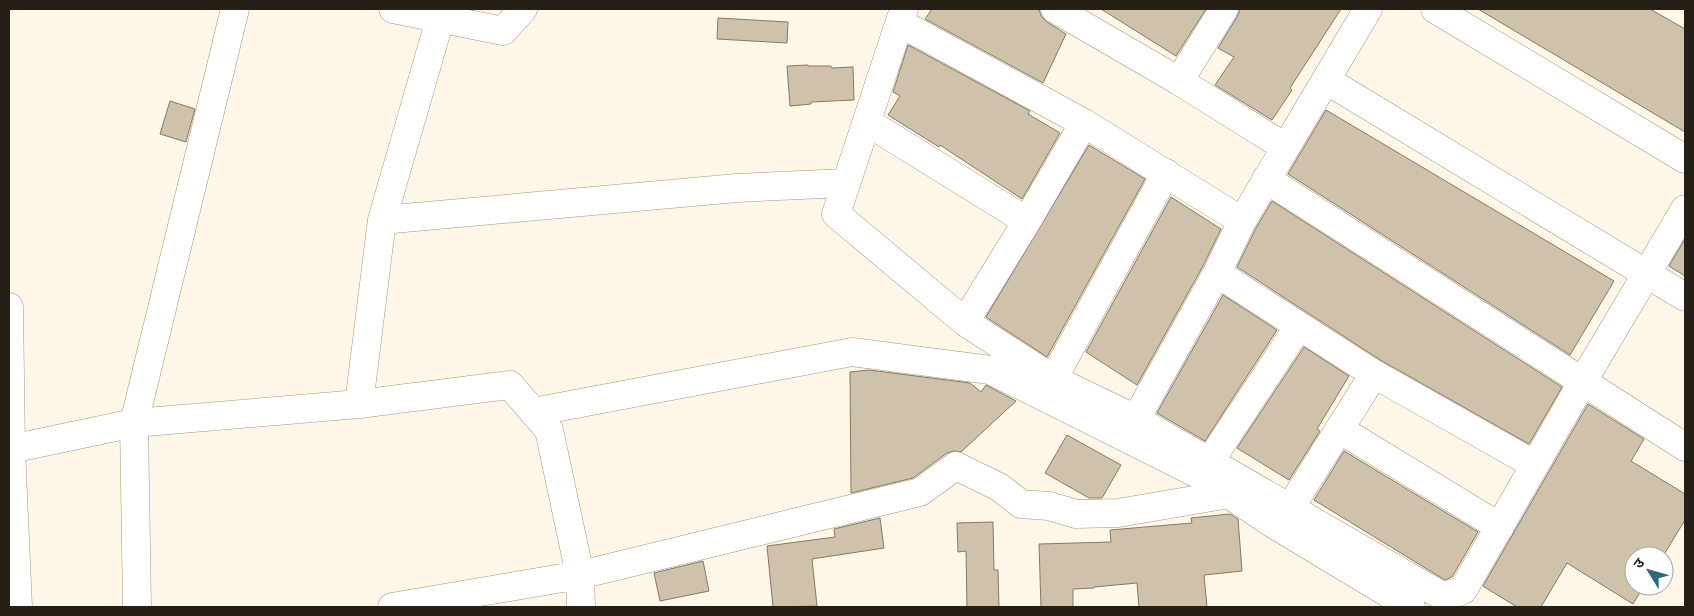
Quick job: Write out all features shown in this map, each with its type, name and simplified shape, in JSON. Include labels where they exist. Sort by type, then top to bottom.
[{"type":"street","points":[[137,607],[134,424],[235,9]]},
{"type":"street","points":[[393,9],[441,14],[503,31],[523,9]]},
{"type":"street","points":[[1055,9],[1179,81],[1285,147]]},
{"type":"street","points":[[1179,81],[1224,9]]},
{"type":"street","points":[[1136,419],[1217,273],[1242,221],[1368,9]]},
{"type":"street","points":[[1435,9],[1685,159]]},
{"type":"street","points":[[359,404],[382,220],[441,14]]},
{"type":"street","points":[[1242,221],[1084,123],[902,16],[836,214],[965,322],[1053,379],[1136,419],[1444,597],[1463,590],[1583,381],[1685,209]]},
{"type":"street","points":[[1326,80],[1685,297]]},
{"type":"street","points":[[867,122],[1027,222]]},
{"type":"street","points":[[965,322],[1027,222],[1084,123]]},
{"type":"street","points":[[1053,379],[1166,173]]},
{"type":"street","points":[[1266,179],[1685,447]]},
{"type":"street","points":[[382,220],[737,188],[846,183]]},
{"type":"street","points":[[1217,273],[1374,374],[1536,465]]},
{"type":"street","points":[[9,307],[15,603]]},
{"type":"street","points":[[1210,461],[1299,326]]},
{"type":"street","points":[[533,412],[852,352],[990,370],[1202,476],[1270,522],[1411,607]]},
{"type":"street","points":[[1290,508],[1374,374]]},
{"type":"street","points":[[11,449],[134,424],[359,404],[510,385],[549,430],[580,575],[581,607]]},
{"type":"street","points":[[1339,429],[1500,527]]},
{"type":"street","points":[[392,607],[580,575],[920,492],[956,466],[999,488],[1021,504],[1049,506],[1076,514],[1118,513],[1229,494]]},
{"type":"building","points":[[932,9],[1039,9],[1041,16],[1047,22],[1066,34],[1043,83],[925,19]]},
{"type":"building","points":[[1101,9],[1206,9],[1176,56]]},
{"type":"building","points":[[1240,9],[1341,9],[1290,88],[1292,90],[1272,120],[1215,85],[1234,57],[1218,48]]},
{"type":"building","points":[[1478,9],[1650,9],[1685,29],[1685,132]]},
{"type":"building","points":[[718,18],[788,22],[787,43],[717,39]]},
{"type":"building","points":[[908,45],[1030,111],[1028,114],[1060,133],[1022,199],[940,145],[939,147],[888,115],[900,96],[893,92]]},
{"type":"building","points":[[787,66],[831,66],[832,68],[853,67],[854,100],[811,102],[811,104],[790,106]]},
{"type":"building","points":[[170,101],[195,109],[186,142],[160,134]]},
{"type":"building","points":[[1326,110],[1614,281],[1570,355],[1288,174]]},
{"type":"building","points":[[1089,145],[1145,179],[1047,357],[986,317]]},
{"type":"building","points":[[1171,197],[1221,229],[1203,266],[1137,385],[1086,352]]},
{"type":"building","points":[[1272,201],[1562,387],[1529,444],[1382,361],[1237,267]]},
{"type":"building","points":[[1685,239],[1685,276],[1669,266]]},
{"type":"building","points":[[1223,295],[1277,330],[1205,441],[1157,413]]},
{"type":"building","points":[[1304,347],[1349,376],[1317,429],[1320,431],[1289,480],[1237,448]]},
{"type":"building","points":[[869,370],[970,383],[981,392],[986,385],[1016,401],[961,452],[947,453],[913,478],[851,493],[850,372]]},
{"type":"building","points":[[1588,404],[1644,439],[1631,461],[1685,494],[1685,520],[1669,546],[1624,546],[1624,596],[1638,596],[1633,604],[1567,563],[1541,607],[1517,607],[1483,586]]},
{"type":"building","points":[[1067,435],[1121,465],[1102,498],[1089,498],[1045,473]]},
{"type":"building","points":[[1344,451],[1478,532],[1452,577],[1445,580],[1314,500]]},
{"type":"building","points":[[1230,514],[1238,519],[1242,571],[1204,575],[1207,607],[1139,607],[1137,583],[1073,589],[1073,607],[1041,607],[1039,544],[1111,542],[1110,530],[1192,523],[1191,518]]},
{"type":"building","points":[[880,518],[884,548],[812,559],[817,606],[773,607],[767,546],[835,537],[834,529]]},
{"type":"building","points":[[993,522],[994,570],[998,570],[999,607],[967,607],[966,551],[958,552],[957,523]]},
{"type":"building","points":[[703,561],[709,591],[660,601],[654,573]]}]
